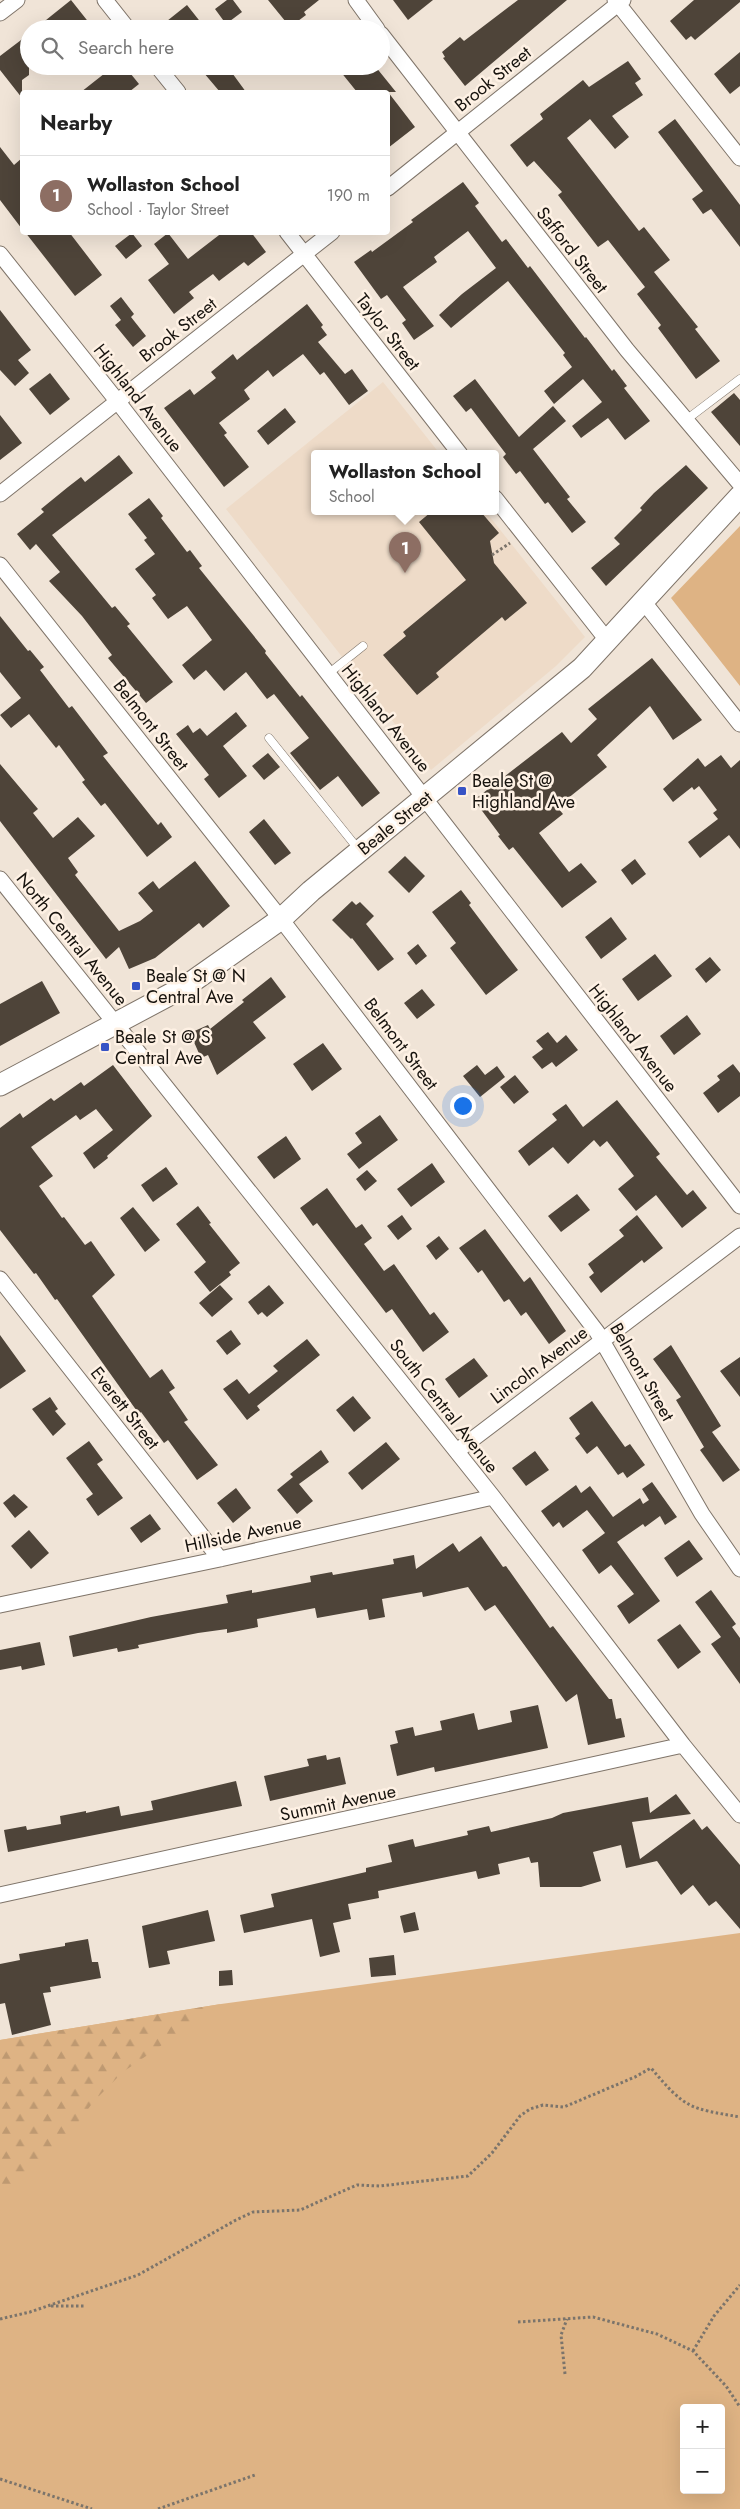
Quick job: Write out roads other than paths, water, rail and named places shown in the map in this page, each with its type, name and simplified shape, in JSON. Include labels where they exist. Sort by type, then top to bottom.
[{"type":"main road","name":"Beale Street","points":[[0,1085],[186,986],[282,919],[582,668],[740,496]]},
{"type":"street","points":[[0,13],[17,0]]},
{"type":"street","points":[[105,0],[121,20]]},
{"type":"street","points":[[356,0],[371,20]]},
{"type":"street","points":[[619,1],[740,158]]},
{"type":"street","name":"Brook Street","points":[[390,186],[619,1]]},
{"type":"street","name":"Safford Street","points":[[390,46],[627,350],[740,484]]},
{"type":"street","points":[[164,75],[176,90]]},
{"type":"street","name":"Taylor Street","points":[[289,235],[457,450]]},
{"type":"street","name":"Brook Street","points":[[0,494],[328,235]]},
{"type":"street","name":"Highland Avenue","points":[[0,254],[118,402],[740,1206]]},
{"type":"street","points":[[499,503],[606,640]]},
{"type":"street","name":"Belmont Street","points":[[0,564],[282,919],[598,1332],[702,1514],[740,1569]]},
{"type":"street","points":[[643,601],[740,724]]},
{"type":"street","name":"North Central Avenue","points":[[0,879],[116,1023]]},
{"type":"street","name":"South Central Avenue","points":[[116,1023],[493,1497],[683,1745],[740,1815]]},
{"type":"street","name":"Lincoln Avenue","points":[[456,1451],[740,1236]]},
{"type":"street","name":"Everett Street","points":[[0,1279],[220,1559]]},
{"type":"street","name":"Hillside Avenue","points":[[0,1605],[220,1559],[493,1497]]},
{"type":"street","name":"Summit Avenue","points":[[0,1895],[683,1745]]},
{"type":"lane","points":[[686,420],[740,379]]},
{"type":"lane","points":[[328,674],[363,646]]},
{"type":"lane","points":[[269,738],[360,852]]},
{"type":"place","name":"Wollaston School","points":[[405,573]]},
{"type":"place","name":"Beale St @ Highland Ave","points":[[462,791]]},
{"type":"place","name":"Beale St @ N Central Ave","points":[[136,986]]},
{"type":"place","name":"Beale St @ S Central Ave","points":[[105,1047]]}]
